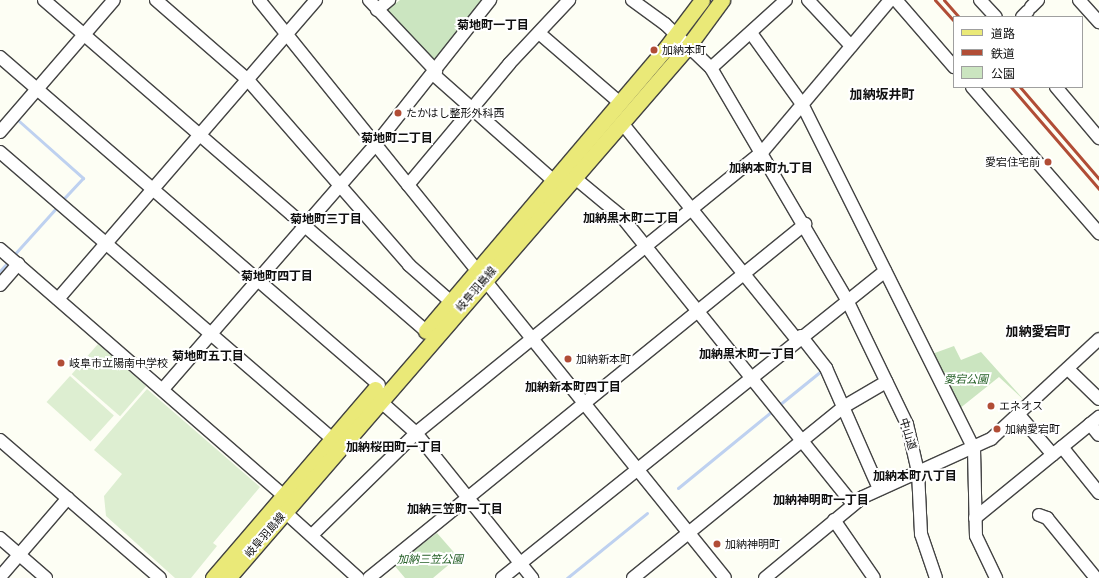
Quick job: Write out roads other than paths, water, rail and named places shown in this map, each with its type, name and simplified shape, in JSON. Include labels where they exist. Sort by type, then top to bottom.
[{"type":"main road","name":"岐阜羽島線","points":[[212,578],[426,331],[450,301],[480,275],[575,178],[689,45],[722,0]]},
{"type":"main road","name":"岐阜羽島線","points":[[228,578],[379,400],[480,275],[553,180],[677,34],[696,4]]},
{"type":"street","points":[[44,0],[426,331]]},
{"type":"street","points":[[0,132],[114,0]]},
{"type":"street","points":[[156,0],[247,79],[409,265],[450,301]]},
{"type":"street","points":[[259,0],[725,578]]},
{"type":"street","points":[[58,299],[316,0]]},
{"type":"street","points":[[369,0],[435,73],[553,180]]},
{"type":"street","points":[[377,10],[389,0]]},
{"type":"street","points":[[163,389],[376,144],[435,73],[490,0]]},
{"type":"street","points":[[408,185],[569,0]]},
{"type":"street","points":[[632,0],[677,34],[711,68],[786,0]]},
{"type":"street","points":[[808,0],[851,46]]},
{"type":"street","points":[[313,534],[416,433],[763,151],[890,0]]},
{"type":"street","points":[[896,0],[953,66]]},
{"type":"street","points":[[980,0],[995,16]]},
{"type":"street","points":[[1079,0],[1099,22]]},
{"type":"street","points":[[539,33],[619,102]]},
{"type":"street","points":[[751,33],[802,104],[974,449],[975,518],[978,546],[996,578]]},
{"type":"street","points":[[0,57],[379,384]]},
{"type":"street","name":"中山道","points":[[711,68],[718,85],[763,151],[847,300],[907,424],[918,472],[921,534],[936,578]]},
{"type":"street","points":[[973,88],[1099,233]]},
{"type":"street","points":[[1057,88],[1099,138]]},
{"type":"street","points":[[622,123],[744,275],[826,368],[845,406],[879,489]]},
{"type":"street","points":[[0,152],[332,439]]},
{"type":"street","points":[[575,178],[622,217],[697,313],[853,504]]},
{"type":"street","points":[[369,578],[469,500],[805,224]]},
{"type":"street","points":[[0,249],[163,389],[284,496]]},
{"type":"street","points":[[0,285],[18,264]]},
{"type":"street","points":[[502,578],[749,377],[885,270]]},
{"type":"street","points":[[766,578],[853,504],[879,489],[974,449],[1019,415],[1099,338]]},
{"type":"street","points":[[1068,369],[1099,399]]},
{"type":"street","points":[[633,578],[845,406],[886,382]]},
{"type":"street","points":[[379,400],[416,433],[532,578]]},
{"type":"street","points":[[1019,415],[1099,493]]},
{"type":"street","points":[[975,518],[1094,421],[1099,435]]},
{"type":"street","points":[[0,440],[160,578]]},
{"type":"street","points":[[0,577],[68,498]]},
{"type":"street","points":[[285,512],[313,534],[358,578]]},
{"type":"street","points":[[1039,515],[1047,518],[1096,578]]},
{"type":"street","points":[[834,520],[870,576]]},
{"type":"street","points":[[0,538],[46,578]]},
{"type":"waterway","points":[[19,121],[83,178],[61,202]]},
{"type":"waterway","points":[[12,257],[58,206]]},
{"type":"waterway","points":[[0,271],[8,262]]},
{"type":"waterway","points":[[779,405],[821,371]]},
{"type":"waterway","points":[[678,488],[772,411]]},
{"type":"waterway","points":[[567,578],[647,513]]},
{"type":"railway","points":[[935,0],[953,20]]},
{"type":"railway","points":[[944,0],[958,16]]},
{"type":"railway","points":[[1012,88],[1099,189]]},
{"type":"railway","points":[[1021,88],[1099,179]]},
{"type":"place","name":"加納本町","points":[[654,50]]},
{"type":"place","name":"たかはし整形外科西","points":[[398,113]]},
{"type":"place","name":"愛宕住宅前","points":[[1048,162]]},
{"type":"place","name":"加納新本町","points":[[568,359]]},
{"type":"place","name":"岐阜市立陽南中学校","points":[[61,363]]},
{"type":"place","name":"エネオス","points":[[991,406]]},
{"type":"place","name":"加納愛宕町","points":[[997,429]]},
{"type":"place","name":"加納神明町","points":[[717,544]]},
{"type":"district","name":"菊地町一丁目","points":[[493,25]]},
{"type":"district","name":"加納坂井町","points":[[882,95]]},
{"type":"district","name":"菊地町二丁目","points":[[397,138]]},
{"type":"district","name":"加納本町九丁目","points":[[771,168]]},
{"type":"district","name":"加納黒木町二丁目","points":[[631,218]]},
{"type":"district","name":"菊地町三丁目","points":[[326,219]]},
{"type":"district","name":"菊地町四丁目","points":[[277,276]]},
{"type":"district","name":"加納愛宕町","points":[[1038,332]]},
{"type":"district","name":"加納黒木町一丁目","points":[[747,354]]},
{"type":"district","name":"菊地町五丁目","points":[[208,356]]},
{"type":"district","name":"加納新本町四丁目","points":[[573,387]]},
{"type":"district","name":"加納桜田町一丁目","points":[[394,447]]},
{"type":"district","name":"加納本町八丁目","points":[[915,476]]},
{"type":"district","name":"加納神明町一丁目","points":[[821,500]]},
{"type":"district","name":"加納三笠町一丁目","points":[[455,509]]},
{"type":"park label","name":"愛宕公園","points":[[966,379]]},
{"type":"park label","name":"加納三笠公園","points":[[430,559]]}]
